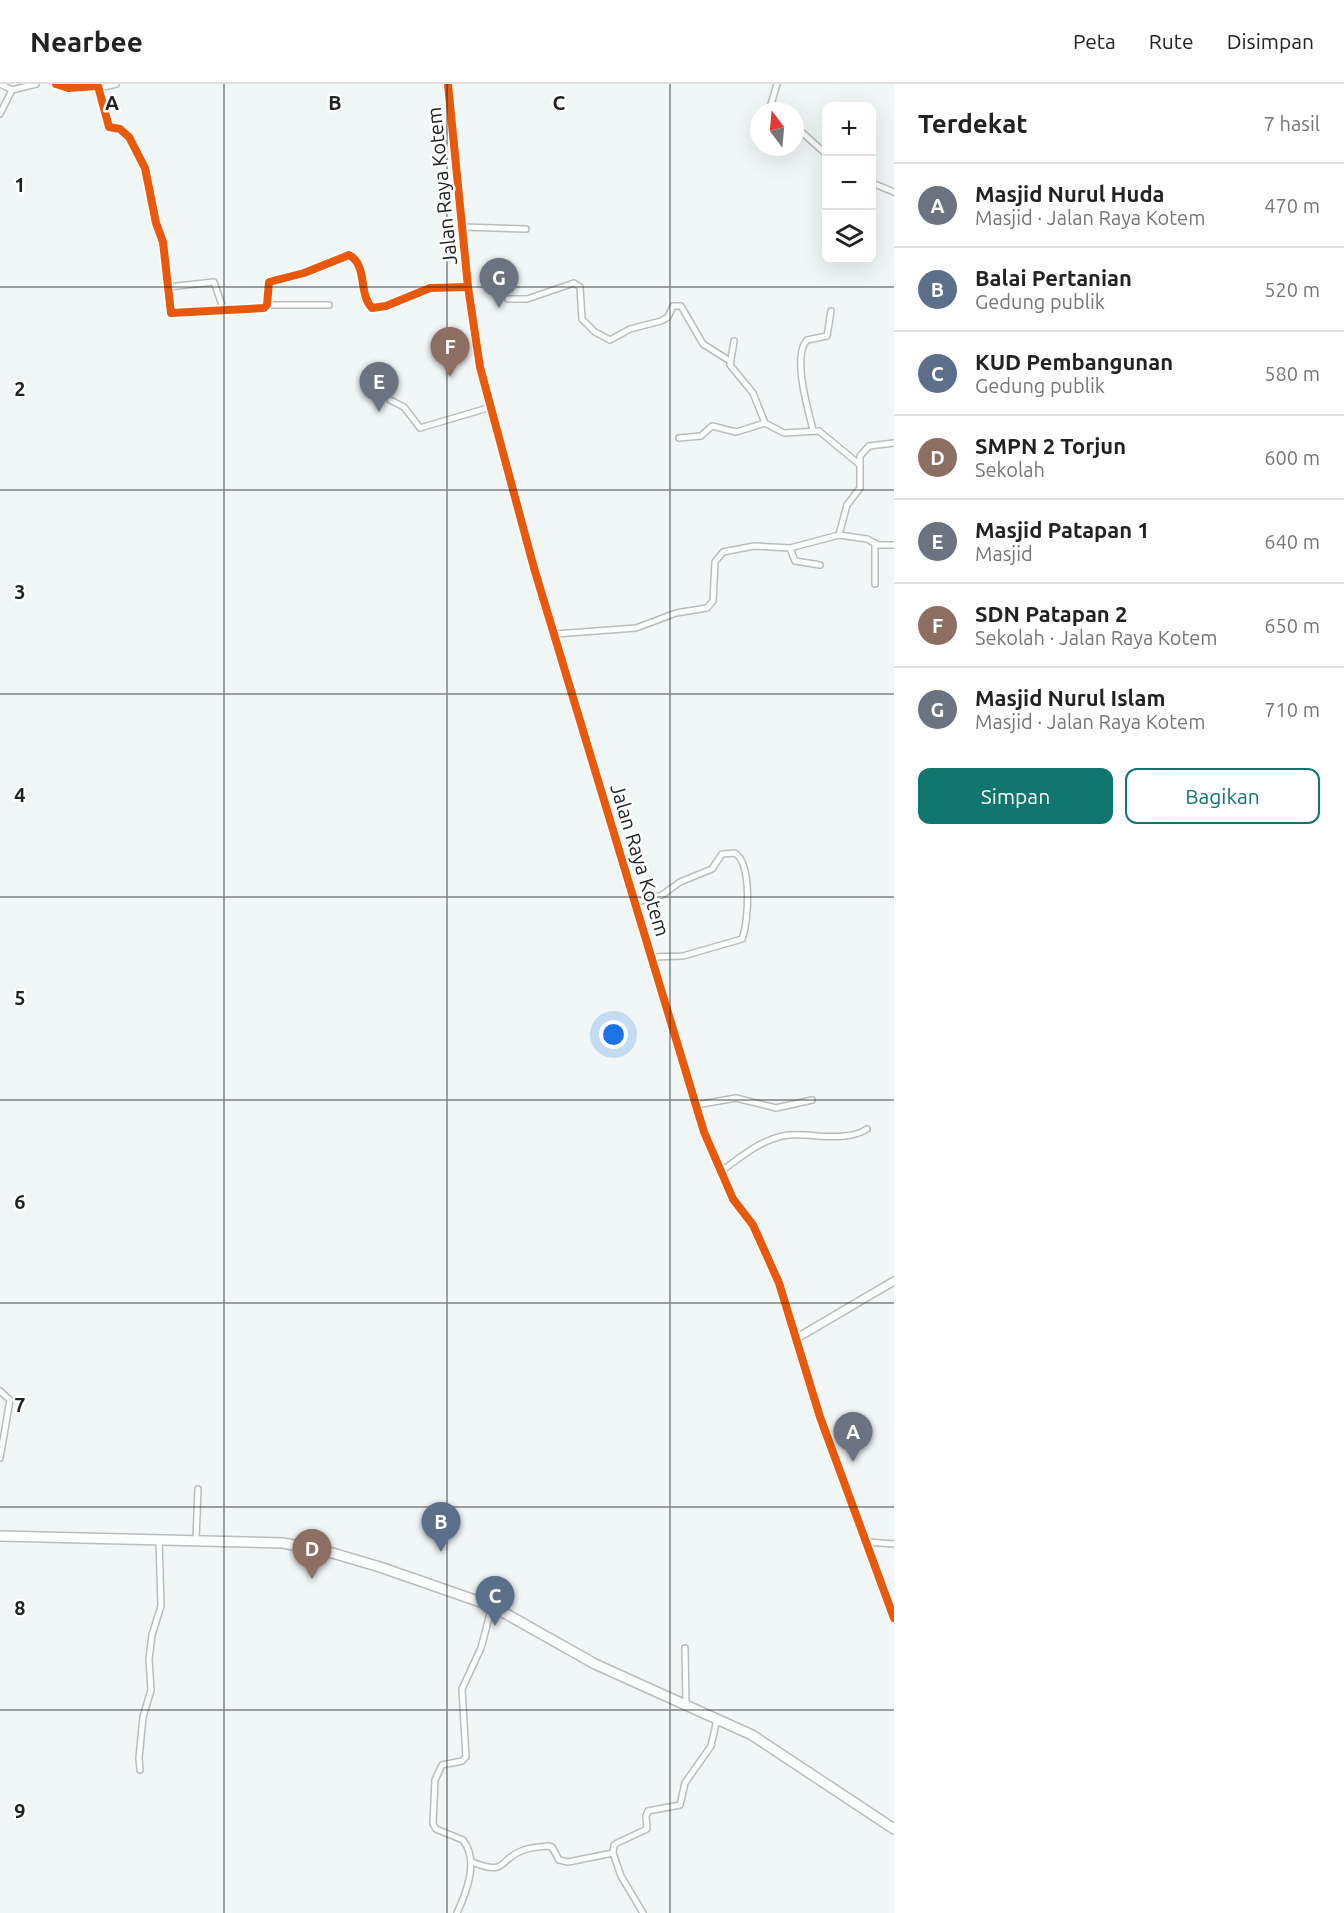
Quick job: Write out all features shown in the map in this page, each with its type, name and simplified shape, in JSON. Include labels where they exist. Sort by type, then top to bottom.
[{"type":"highway","points":[[0,1536],[196,1539],[283,1543],[329,1552],[446,1588],[492,1606],[586,1660],[717,1719],[780,1751],[894,1828]]},
{"type":"street","points":[[0,84],[12,90],[36,84]]},
{"type":"street","points":[[56,84],[68,88],[95,84],[99,88],[110,127],[120,129],[129,137],[145,168],[156,223],[163,242],[171,313],[259,309],[267,305],[329,305]]},
{"type":"street","points":[[99,88],[116,84]]},
{"type":"street","name":"Jalan Raya Kotem","points":[[448,84],[468,287],[480,367],[555,634],[696,1105],[720,1172],[733,1199],[753,1225],[766,1252],[797,1338],[823,1426],[891,1601],[894,1618]]},
{"type":"street","points":[[772,102],[777,84]]},
{"type":"street","points":[[0,114],[12,90]]},
{"type":"street","points":[[804,134],[822,150]]},
{"type":"street","points":[[876,185],[894,192]]},
{"type":"street","points":[[463,227],[526,229]]},
{"type":"street","points":[[267,305],[269,282],[304,273],[349,255],[355,259],[362,274],[366,299],[372,308],[378,309],[430,288],[468,287]]},
{"type":"street","points":[[168,287],[214,282],[224,310]]},
{"type":"street","points":[[508,299],[527,299],[574,284],[580,287],[582,320],[595,332],[610,340],[630,329],[661,321],[668,317],[673,306],[681,306],[703,344],[730,361]]},
{"type":"street","points":[[813,430],[803,391],[803,347],[807,340],[827,336],[831,311]]},
{"type":"street","points":[[734,341],[730,361],[733,370],[753,393],[765,423],[784,434],[813,430],[825,434],[859,464]]},
{"type":"street","points":[[390,400],[404,407],[420,428],[491,407]]},
{"type":"street","points":[[680,438],[701,436],[712,426],[736,432],[765,423]]},
{"type":"street","points":[[839,535],[847,505],[860,488],[862,478],[860,456],[869,447],[894,443]]},
{"type":"street","points":[[555,634],[636,628],[675,613],[698,612],[707,608],[713,601],[715,562],[723,552],[754,546],[790,548],[839,535],[894,545]]},
{"type":"street","points":[[875,543],[875,584]]},
{"type":"street","points":[[790,548],[795,561],[820,565]]},
{"type":"street","points":[[635,903],[662,895],[680,882],[712,869],[722,854],[735,853],[743,860],[750,902],[741,939],[683,956],[652,957]]},
{"type":"street","points":[[696,1105],[736,1098],[776,1108],[813,1100]]},
{"type":"street","points":[[720,1172],[751,1149],[782,1137],[840,1136],[867,1129]]},
{"type":"street","points":[[797,1338],[894,1281]]},
{"type":"street","points":[[0,1391],[10,1400],[0,1458]]},
{"type":"street","points":[[196,1539],[198,1489]]},
{"type":"street","points":[[140,1770],[143,1718],[151,1690],[149,1659],[152,1635],[161,1606],[159,1539]]},
{"type":"street","points":[[867,1542],[879,1540],[894,1544]]},
{"type":"street","points":[[457,1913],[464,1898],[471,1863],[463,1840],[434,1826],[434,1797],[440,1767],[450,1762],[462,1761],[466,1757],[462,1689],[481,1648],[492,1606]]},
{"type":"street","points":[[685,1648],[686,1705]]},
{"type":"street","points":[[643,1913],[621,1876],[614,1845],[647,1829],[648,1811],[680,1805],[685,1783],[711,1746],[717,1719]]},
{"type":"street","points":[[471,1863],[493,1869],[503,1866],[523,1850],[548,1846],[555,1850],[559,1860],[568,1862],[614,1853]]},
{"type":"cycle path","points":[[56,84],[68,88],[98,86],[109,127],[120,129],[129,137],[145,168],[156,223],[163,242],[171,313],[264,308],[267,305],[269,282],[304,273],[349,255],[359,266],[365,295],[372,308],[386,306],[430,288],[468,287]]},
{"type":"cycle path","points":[[448,84],[468,287],[480,367],[534,568],[704,1132],[733,1199],[753,1225],[779,1283],[820,1417],[894,1618]]},
{"type":"place","name":"Masjid Nurul Islam","points":[[499,308]]},
{"type":"place","name":"SDN Patapan 2","points":[[450,377]]},
{"type":"place","name":"Masjid Patapan 1","points":[[379,412]]},
{"type":"place","name":"Masjid Nurul Huda","points":[[853,1462]]},
{"type":"place","name":"Balai Pertanian","points":[[441,1552]]},
{"type":"place","name":"SMPN 2 Torjun","points":[[312,1579]]},
{"type":"place","name":"KUD Pembangunan","points":[[495,1626]]}]
